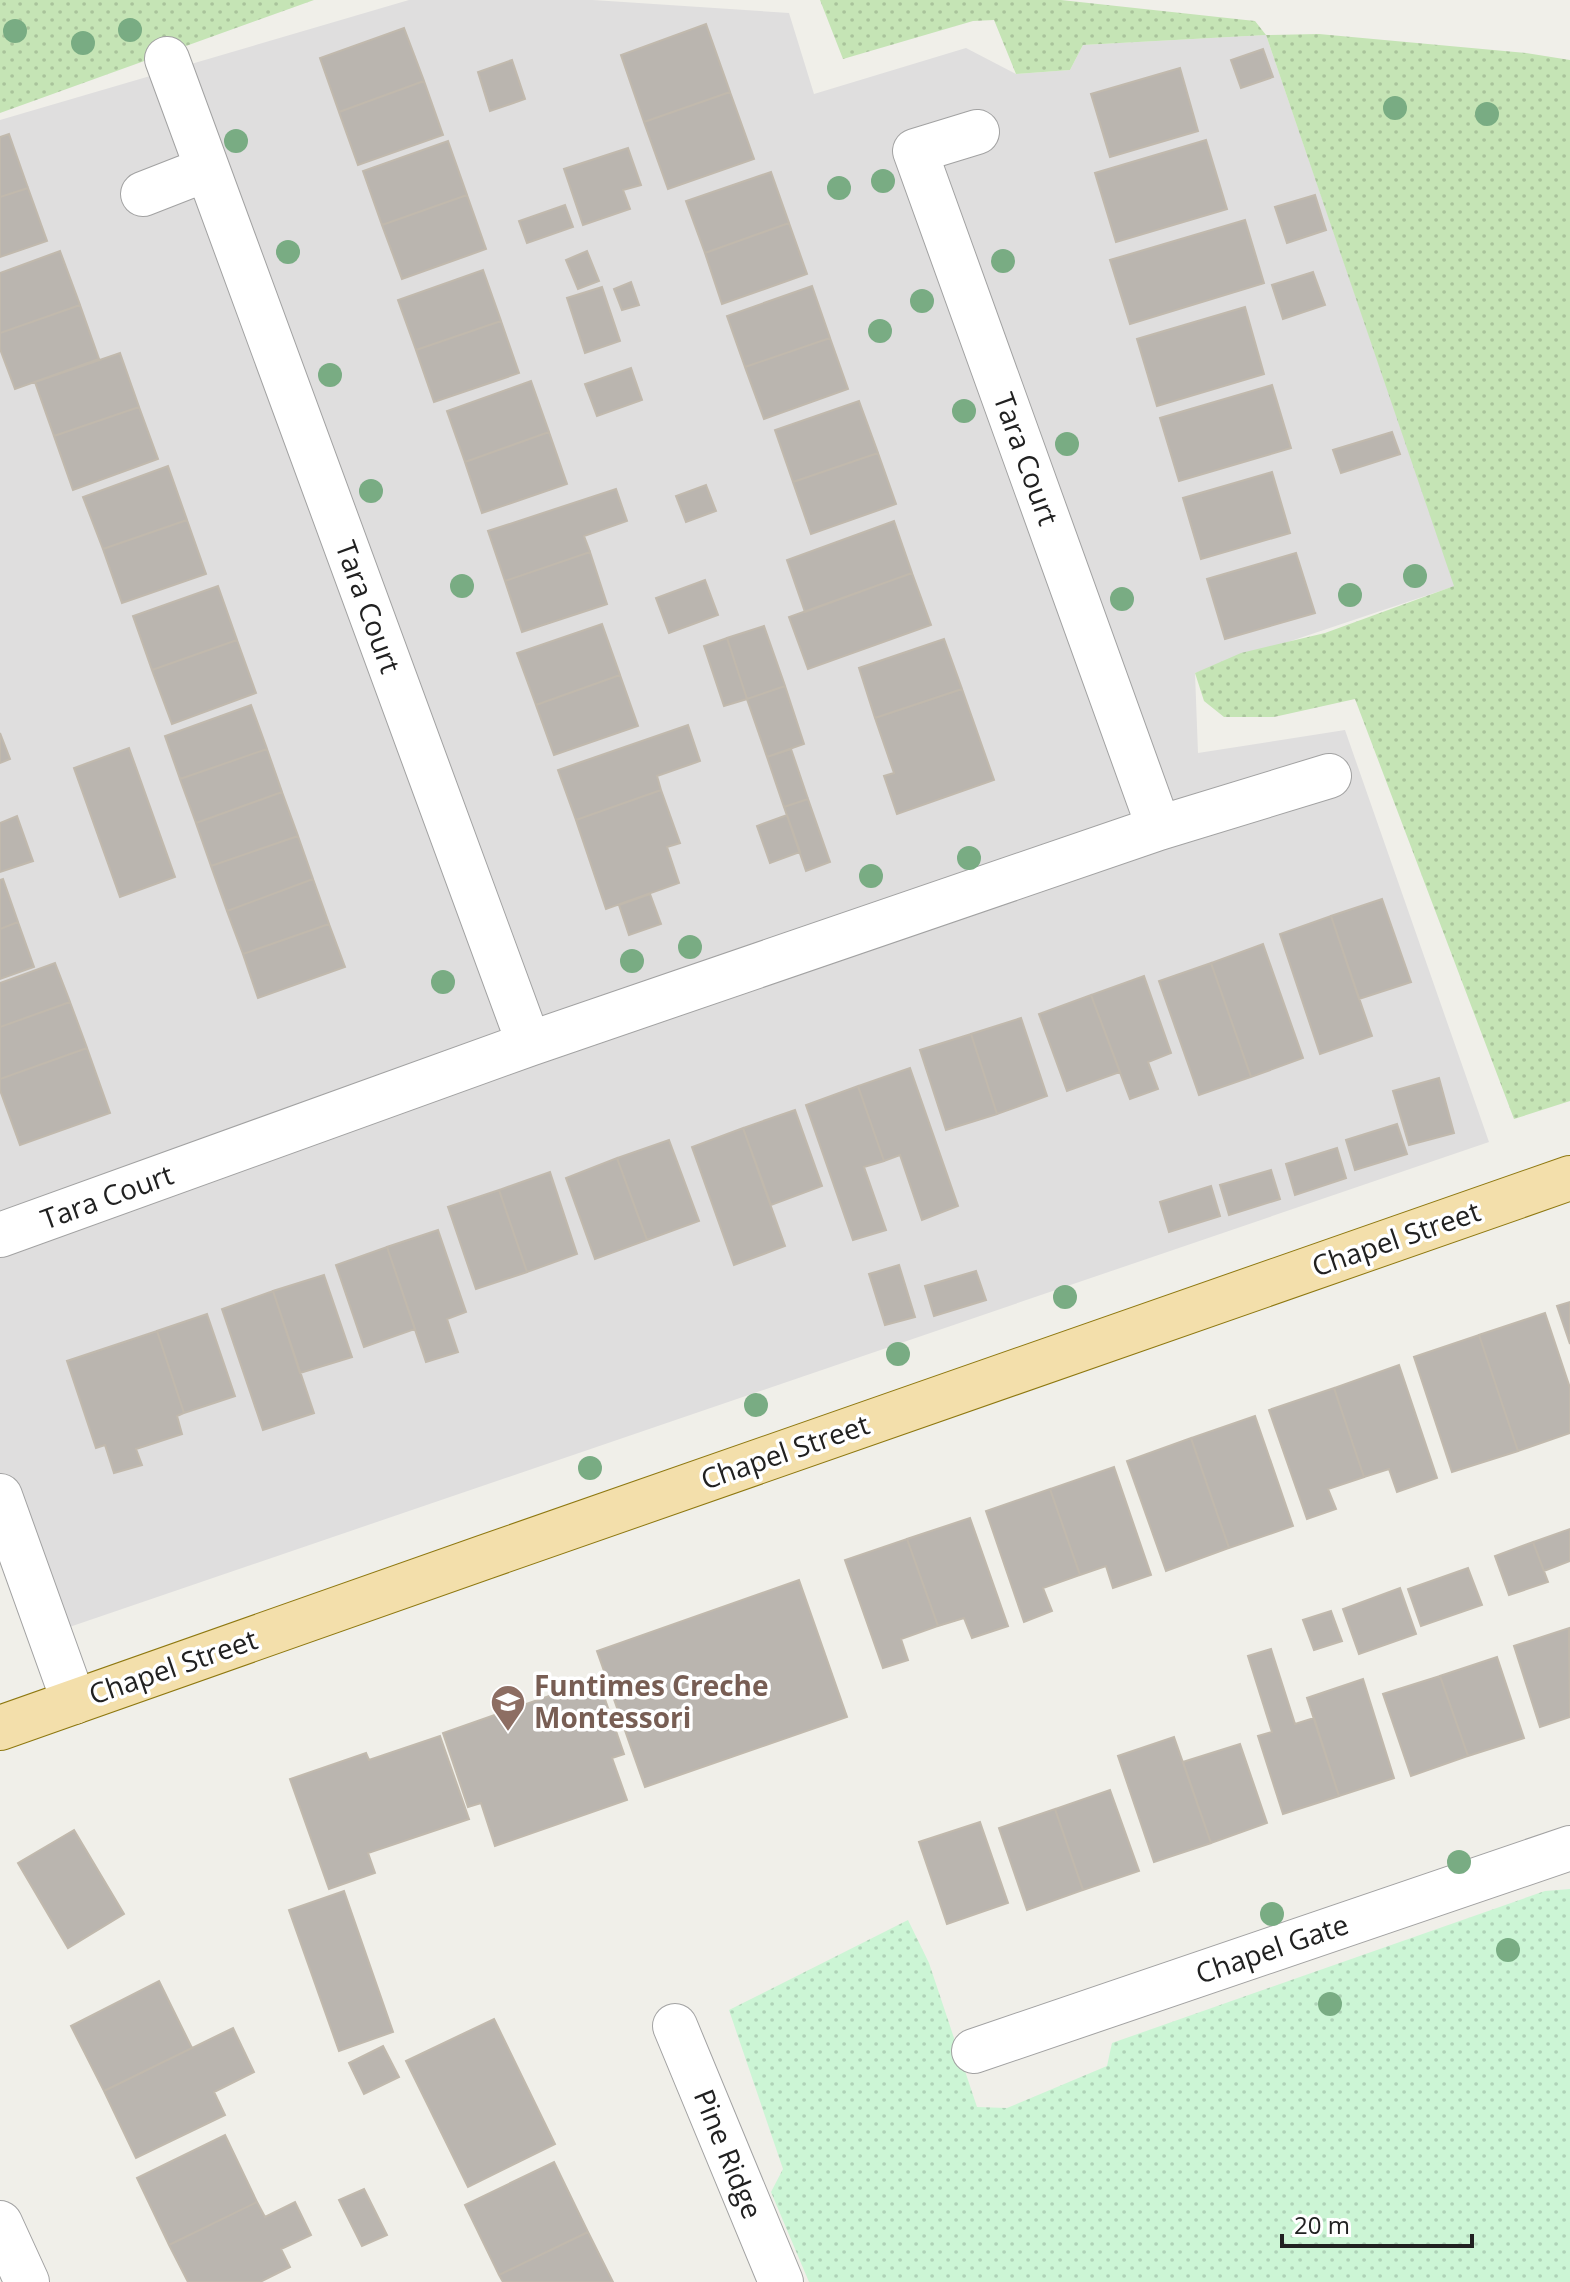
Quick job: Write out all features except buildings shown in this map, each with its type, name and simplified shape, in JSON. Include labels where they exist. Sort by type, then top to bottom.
[{"type":"main road","name":"Chapel Street","points":[[0,1728],[1570,1178]]},
{"type":"street","name":"Tara Court","points":[[167,59],[529,1044]]},
{"type":"street","name":"Tara Court","points":[[977,132],[915,151],[1159,828]]},
{"type":"street","points":[[143,194],[207,169]]},
{"type":"street","name":"Tara Court","points":[[0,1235],[529,1044],[1159,828],[1329,776]]},
{"type":"street","points":[[0,1496],[74,1702]]},
{"type":"street","name":"Chapel Gate","points":[[974,2051],[1570,1848]]},
{"type":"street","name":"Pine Ridge","points":[[675,2026],[781,2282]]},
{"type":"street","points":[[0,2223],[27,2282]]},
{"type":"shaded area","points":[[409,0],[593,0],[789,13],[814,94],[966,48],[1016,74],[1070,70],[1083,45],[1266,35],[1455,586],[1195,673],[1198,753],[1345,730],[1489,1142],[49,1634],[0,1562],[0,120]]},
{"type":"green space","points":[[0,0],[314,0],[0,113]]},
{"type":"green space","points":[[820,0],[1061,0],[1255,21],[1266,35],[1083,45],[1070,70],[1016,74],[994,20],[973,21],[843,59]]},
{"type":"green space","points":[[1319,34],[1526,53],[1570,60],[1570,1101],[1514,1119],[1355,699],[1274,717],[1224,717],[1204,701],[1195,673],[1241,653],[1325,633],[1454,586],[1266,35]]},
{"type":"green space","points":[[1570,1889],[1570,2282],[809,2282],[771,2192],[783,2169],[729,2010],[908,1920],[929,1963],[977,2107],[1007,2108],[1107,2066],[1112,2043],[1545,1891]]},
{"type":"place","name":"Funtimes Creche Montessori","points":[[508,1733]]}]
